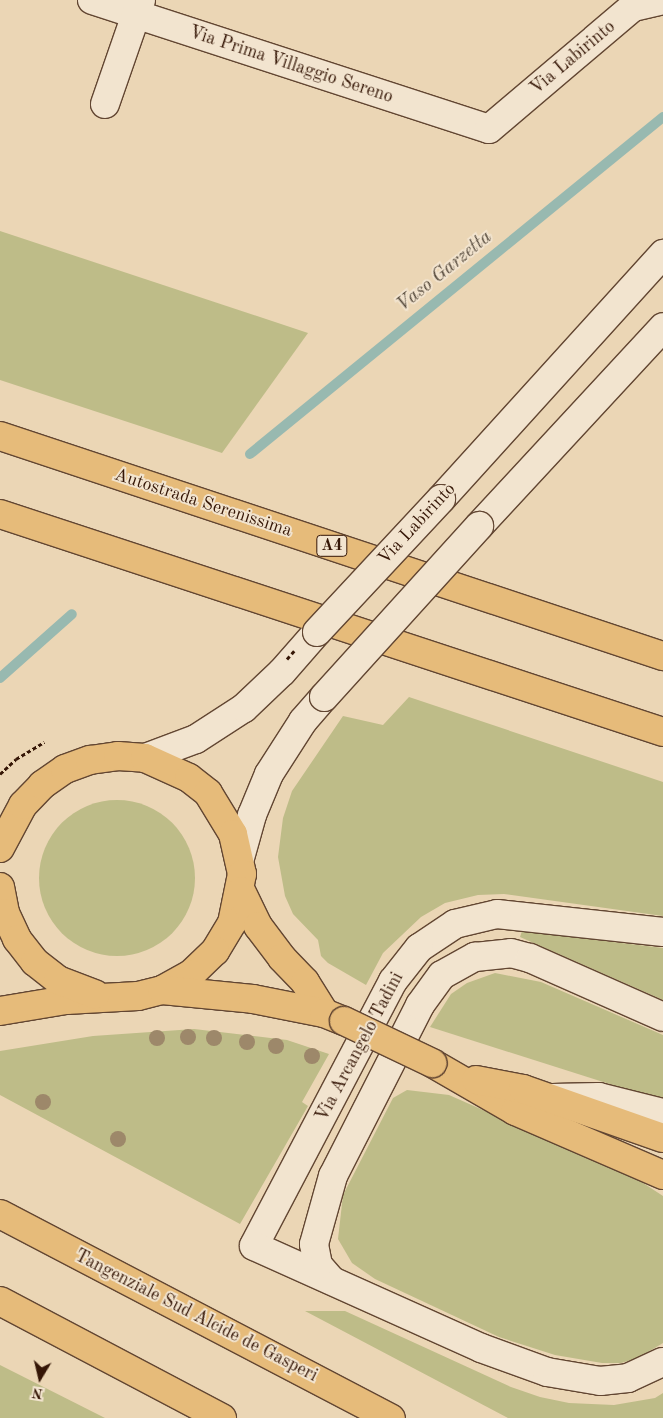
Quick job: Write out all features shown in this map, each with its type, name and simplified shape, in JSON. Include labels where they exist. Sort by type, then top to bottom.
[{"type":"main road","name":"Autostrada Serenissima","points":[[0,436],[663,656]]},
{"type":"main road","points":[[0,514],[663,732]]},
{"type":"main road","name":"Via Labirinto","points":[[0,880],[1,856],[5,838],[29,798],[42,785],[65,769],[90,760],[118,756],[145,758],[190,778],[208,793],[223,812],[240,858],[240,891],[232,922],[215,951],[191,974],[162,990],[112,997],[66,1000],[0,1011]]},
{"type":"main road","name":"Via Labirinto","points":[[0,886],[6,913],[17,939],[35,962],[58,980],[84,991],[112,997]]},
{"type":"main road","points":[[240,891],[258,926],[282,958],[334,1017]]},
{"type":"main road","points":[[162,990],[208,992],[334,1017],[460,1076],[515,1111],[663,1175]]},
{"type":"main road","points":[[460,1076],[523,1089],[663,1138]]},
{"type":"main road","name":"Tangenziale Sud Alcide de Gasperi","points":[[0,1214],[391,1418]]},
{"type":"main road","points":[[0,1301],[222,1418]]},
{"type":"street","name":"Via Prima Villaggio Sereno","points":[[92,0],[138,7],[489,129]]},
{"type":"street","name":"Via Labirinto","points":[[489,129],[633,7],[663,0]]},
{"type":"street","points":[[105,104],[138,7]]},
{"type":"street","name":"Via Labirinto","points":[[145,758],[196,739],[244,708],[282,672],[663,254]]},
{"type":"street","name":"Via Labirinto","points":[[240,858],[252,815],[269,774],[303,721],[479,526],[663,327]]},
{"type":"street","name":"Via Arcangelo Tadini","points":[[663,932],[497,914],[455,924],[419,948],[393,981],[254,1246],[481,1348],[547,1372],[600,1381],[628,1378],[663,1362]]},
{"type":"street","name":"Via Arcangelo Tadini","points":[[331,1280],[318,1265],[314,1244],[333,1176],[420,1004],[442,975],[475,957],[512,953],[530,958],[663,1017]]},
{"type":"street","points":[[548,1098],[599,1097],[663,1113]]},
{"type":"path","points":[[0,774],[16,759],[50,740]]},
{"type":"shaded area","points":[[0,231],[308,333],[222,453],[0,380]]},
{"type":"shaded area","points":[[409,697],[663,782],[663,916],[504,894],[478,895],[445,903],[421,917],[383,953],[366,985],[328,963],[321,956],[318,940],[293,914],[285,896],[278,857],[283,818],[292,791],[343,716],[383,725]]},
{"type":"shaded area","points":[[117,800],[147,806],[160,813],[172,823],[182,835],[189,848],[195,878],[189,908],[182,921],[172,933],[160,943],[147,950],[117,956],[87,950],[74,943],[62,933],[52,921],[45,908],[39,878],[45,848],[52,835],[62,823],[74,813],[87,806]]},
{"type":"shaded area","points":[[522,931],[663,948],[663,1000],[520,937]]},
{"type":"shaded area","points":[[495,973],[541,982],[663,1035],[663,1101],[430,1027],[451,994],[467,983]]},
{"type":"shaded area","points":[[194,1029],[287,1040],[329,1054],[302,1102],[308,1106],[240,1224],[0,1095],[0,1051],[93,1036]]},
{"type":"shaded area","points":[[407,1090],[449,1095],[634,1177],[663,1196],[663,1343],[638,1358],[621,1363],[602,1363],[555,1355],[499,1337],[375,1279],[352,1263],[338,1239],[343,1195],[393,1098]]},
{"type":"shaded area","points":[[305,1311],[345,1311],[511,1387],[540,1397],[569,1403],[614,1405],[655,1398],[663,1393],[663,1418],[508,1418]]},
{"type":"shaded area","points":[[0,1365],[105,1418],[0,1418]]},
{"type":"waterway","name":"Vaso Garzetta","points":[[250,454],[663,117]]},
{"type":"waterway","name":"Vaso Garzetta","points":[[0,678],[72,614]]}]
